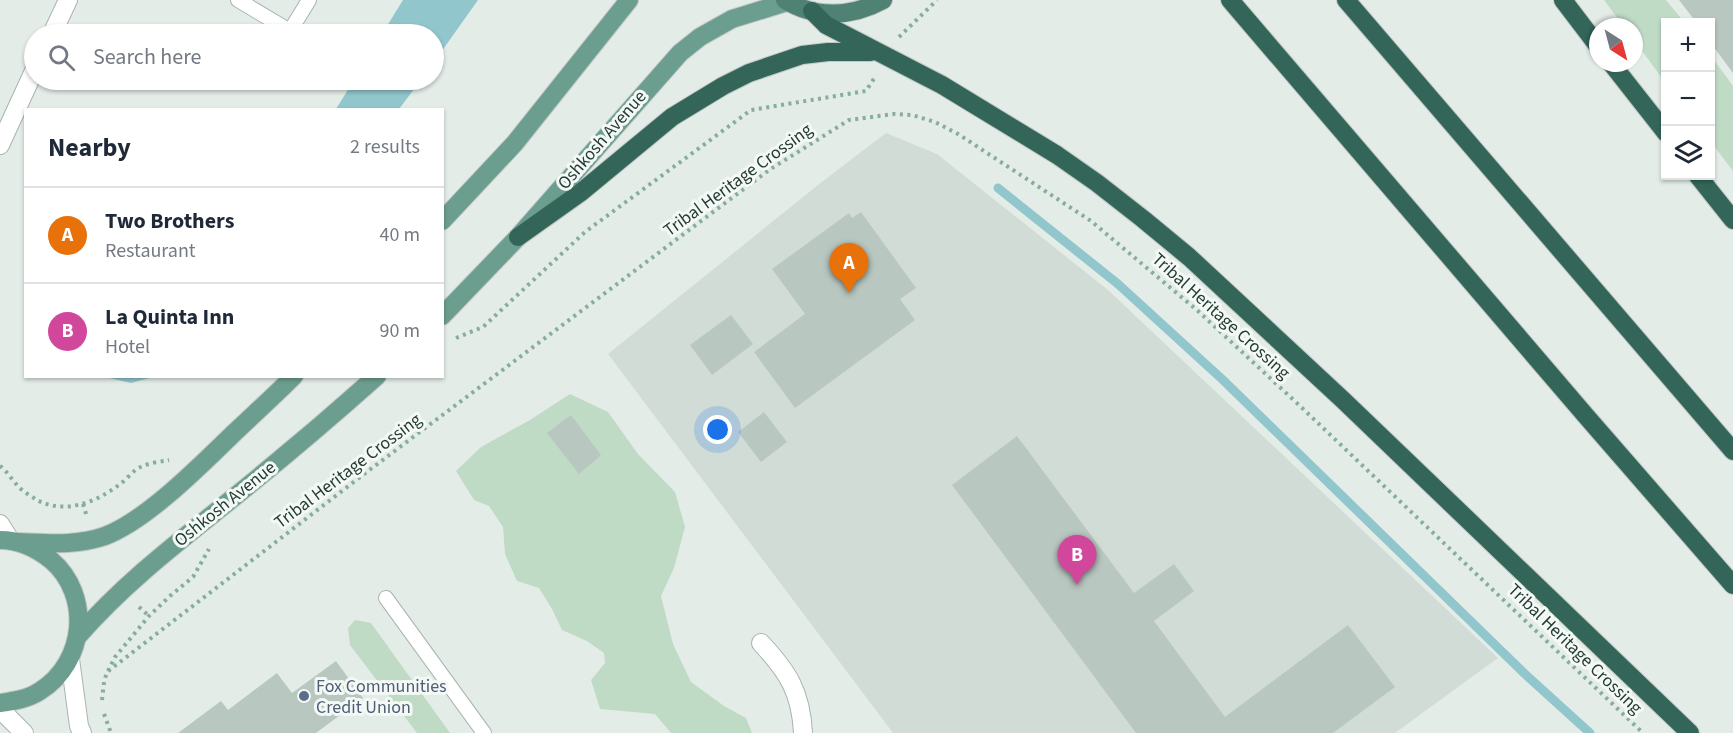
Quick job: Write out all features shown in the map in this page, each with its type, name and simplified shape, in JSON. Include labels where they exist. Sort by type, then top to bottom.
[{"type":"highway","points":[[786,1],[812,12],[838,14],[868,8],[883,0]]},
{"type":"highway","points":[[1230,0],[1733,585]]},
{"type":"highway","points":[[1346,0],[1733,451]]},
{"type":"highway","points":[[1563,1],[1589,34]]},
{"type":"highway","points":[[812,12],[826,25],[942,85],[1057,155],[1097,183],[1189,257],[1343,400],[1690,733]]},
{"type":"highway","points":[[518,237],[580,193],[672,117],[748,73],[802,55],[828,52],[875,52]]},
{"type":"highway","points":[[1618,72],[1661,128]]},
{"type":"highway","points":[[1701,180],[1733,220]]},
{"type":"main road","points":[[444,219],[515,143],[629,0]]},
{"type":"main road","name":"Oshkosh Avenue","points":[[444,314],[518,237],[680,53],[700,37],[732,19],[786,1]]},
{"type":"main road","points":[[9,540],[67,543],[104,536],[124,526],[150,508],[198,468],[292,378]]},
{"type":"main road","name":"Oshkosh Avenue","points":[[78,636],[105,606],[143,570],[298,446],[375,378]]},
{"type":"main road","points":[[0,703],[18,701],[39,692],[57,678],[70,659],[78,636],[79,612],[72,588],[59,567],[40,551],[9,540]]},
{"type":"street","points":[[57,24],[68,0]]},
{"type":"street","points":[[0,145],[25,90]]},
{"type":"street","points":[[0,524],[9,540]]},
{"type":"street","points":[[761,643],[782,665],[795,687],[802,711],[804,733]]},
{"type":"street","points":[[70,659],[79,726],[82,733]]},
{"type":"street","points":[[0,709],[24,733]]},
{"type":"lane","points":[[238,0],[277,24]]},
{"type":"lane","points":[[295,24],[309,0]]},
{"type":"lane","points":[[386,598],[484,733]]},
{"type":"path","points":[[899,37],[937,0]]},
{"type":"path","points":[[454,338],[483,327],[585,232],[751,110],[866,91],[877,74]]},
{"type":"path","name":"Tribal Heritage Crossing","points":[[107,672],[378,464],[769,170],[849,120],[894,114],[912,115],[935,122],[958,134],[1091,220],[1198,311],[1299,405],[1642,733]]},
{"type":"path","points":[[0,464],[20,488],[39,501],[63,507],[83,504],[110,492],[138,469]]},
{"type":"path","points":[[83,504],[87,517]]},
{"type":"path","points":[[102,703],[107,672],[115,657],[149,616],[193,577]]},
{"type":"path","points":[[138,606],[149,616]]},
{"type":"path","points":[[103,710],[111,733]]},
{"type":"shaded area","points":[[886,133],[937,154],[1108,290],[1498,658],[1395,733],[893,733],[608,354]]},
{"type":"green space","points":[[1604,0],[1666,0],[1681,18],[1661,18],[1661,77],[1643,52],[1643,18],[1617,18]]},
{"type":"green space","points":[[1715,61],[1733,86],[1733,171],[1715,147]]},
{"type":"green space","points":[[570,394],[608,412],[638,454],[675,492],[685,527],[674,568],[661,596],[673,644],[691,682],[724,706],[746,718],[752,733],[671,733],[655,714],[600,709],[591,680],[605,663],[604,653],[587,641],[562,630],[539,588],[517,581],[505,554],[503,527],[489,506],[474,500],[456,471],[481,447],[530,420]]},
{"type":"green space","points":[[355,620],[371,623],[450,733],[417,733],[350,645],[348,628]]},
{"type":"water","points":[[403,0],[478,0],[444,48],[444,24],[388,24]]},
{"type":"water","points":[[348,90],[413,90],[400,108],[337,108]]},
{"type":"water","points":[[109,378],[149,378],[131,383]]},
{"type":"building","points":[[1679,0],[1733,0],[1733,73],[1715,49],[1715,18],[1693,18]]},
{"type":"building","points":[[861,212],[916,288],[900,299],[915,320],[795,408],[754,352],[805,314],[772,269],[849,213],[852,218]]},
{"type":"building","points":[[731,315],[753,344],[712,375],[690,345]]},
{"type":"building","points":[[764,412],[787,442],[761,462],[738,432]]},
{"type":"building","points":[[571,415],[601,455],[579,474],[547,433]]},
{"type":"building","points":[[1017,436],[1134,593],[1174,564],[1194,591],[1154,621],[1225,717],[1348,625],[1395,687],[1333,733],[1136,733],[952,485]]},
{"type":"building","name":"Fox Communities Credit Union","points":[[336,661],[363,698],[316,733],[178,733],[221,701],[228,710],[277,673],[292,693]]},
{"type":"waterway","points":[[998,188],[1118,284],[1223,380],[1525,674],[1590,733]]},
{"type":"place","name":"Two Brothers","points":[[849,293]]},
{"type":"place","name":"La Quinta Inn","points":[[1077,585]]},
{"type":"place","name":"Fox Communities Credit Union","points":[[304,696]]}]
